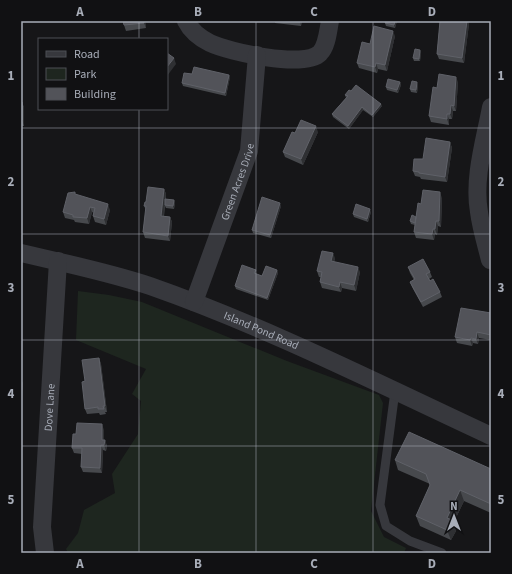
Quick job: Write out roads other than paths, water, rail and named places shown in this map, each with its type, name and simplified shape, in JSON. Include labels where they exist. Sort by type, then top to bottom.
[{"type":"street","points":[[186,21],[195,33],[211,43],[257,55],[285,59],[307,59],[320,53],[324,47],[330,21]]},
{"type":"street","name":"Green Acres Drive","points":[[194,302],[249,151],[257,55]]},
{"type":"street","points":[[490,260],[479,211],[478,193],[479,175],[491,107]]},
{"type":"street","name":"Island Pond Road","points":[[21,253],[58,261],[148,286],[194,302],[395,391],[491,436]]},
{"type":"street","name":"Dove Lane","points":[[45,553],[42,527],[58,261]]},
{"type":"lane","points":[[395,391],[380,505],[386,526],[410,541],[442,553]]}]
